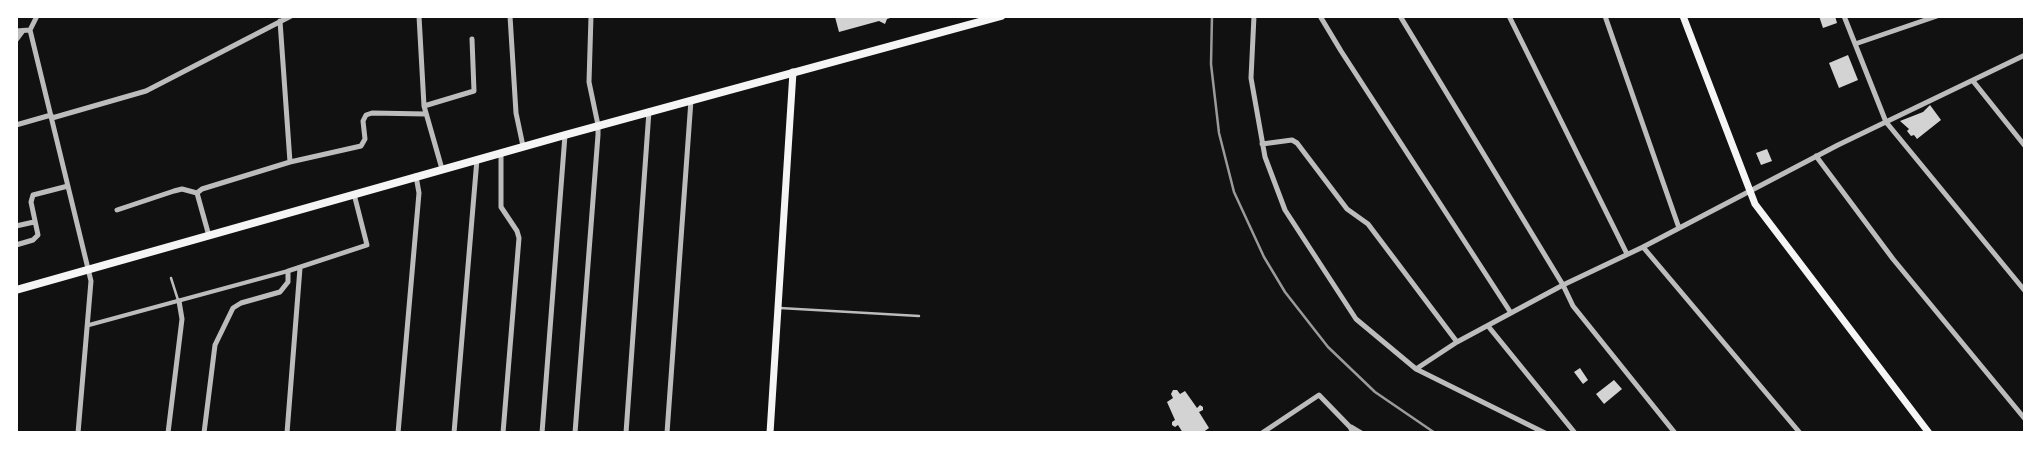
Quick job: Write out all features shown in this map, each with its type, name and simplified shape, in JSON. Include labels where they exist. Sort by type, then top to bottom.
[{"type":"main road","points":[[16,290],[598,125],[1001,16]]},
{"type":"main road","points":[[1684,16],[1755,204],[1929,433]]},
{"type":"main road","points":[[770,433],[793,72]]},
{"type":"street","points":[[37,16],[30,30],[92,288],[78,433]]},
{"type":"street","points":[[16,125],[146,91],[291,16]]},
{"type":"street","points":[[419,16],[424,106],[442,169]]},
{"type":"street","points":[[510,16],[516,113],[523,146]]},
{"type":"street","points":[[575,433],[598,135],[598,125],[589,82],[591,16]]},
{"type":"street","points":[[1254,16],[1250,78],[1262,144],[1285,210],[1356,319],[1416,369],[1546,433]]},
{"type":"street","points":[[1320,16],[1511,313]]},
{"type":"street","points":[[1400,16],[1574,306],[1674,433]]},
{"type":"street","points":[[1509,16],[1627,254]]},
{"type":"street","points":[[1605,16],[1678,228]]},
{"type":"street","points":[[1844,16],[1886,122],[2025,291]]},
{"type":"street","points":[[1855,44],[1937,16]]},
{"type":"street","points":[[280,21],[290,162]]},
{"type":"street","points":[[16,40],[19,31],[30,30]]},
{"type":"street","points":[[424,106],[474,91],[472,39]]},
{"type":"street","points":[[1416,369],[1458,342],[1563,286],[1643,247],[1816,156],[2025,55]]},
{"type":"street","points":[[1973,80],[2025,146]]},
{"type":"street","points":[[667,433],[692,100]]},
{"type":"street","points":[[626,433],[649,111]]},
{"type":"street","points":[[197,193],[202,189],[290,162],[361,146],[365,140],[363,121],[366,115],[372,113],[426,114]]},
{"type":"street","points":[[542,433],[565,135]]},
{"type":"street","points":[[1262,144],[1292,140],[1297,143],[1347,209],[1368,224],[1458,342]]},
{"type":"street","points":[[501,153],[502,207],[518,231],[519,238],[503,433]]},
{"type":"street","points":[[1816,156],[1893,258],[2025,419]]},
{"type":"street","points":[[454,433],[478,159]]},
{"type":"street","points":[[398,433],[419,193],[416,176]]},
{"type":"street","points":[[16,245],[36,238],[38,235],[30,202],[32,195],[68,186]]},
{"type":"street","points":[[117,210],[182,189],[197,193]]},
{"type":"street","points":[[197,193],[210,236]]},
{"type":"street","points":[[89,325],[300,268],[368,245],[354,194]]},
{"type":"street","points":[[16,226],[34,222]]},
{"type":"street","points":[[1643,247],[1800,433]]},
{"type":"street","points":[[287,433],[300,268]]},
{"type":"street","points":[[204,433],[215,346],[234,308],[241,303],[280,292],[288,282],[288,271]]},
{"type":"street","points":[[168,433],[182,318],[179,301]]},
{"type":"street","points":[[1488,326],[1575,433]]},
{"type":"street","points":[[1262,433],[1319,395],[1350,426],[1361,433]]},
{"type":"street","points":[[1350,426],[1353,433]]},
{"type":"lane","points":[[171,278],[179,301]]},
{"type":"lane","points":[[779,308],[920,316]]},
{"type":"building","points":[[896,16],[887,19],[885,24],[879,21],[839,32],[835,17]]},
{"type":"building","points":[[1819,16],[1835,16],[1837,23],[1823,28]]},
{"type":"building","points":[[1848,55],[1858,80],[1839,88],[1829,63]]},
{"type":"building","points":[[1930,105],[1941,120],[1917,139],[1914,135],[1911,136],[1907,131],[1909,129],[1900,121],[1923,112]]},
{"type":"building","points":[[1767,149],[1772,161],[1761,165],[1756,153]]},
{"type":"building","points":[[1580,368],[1588,380],[1583,384],[1574,372]]},
{"type":"building","points":[[1614,380],[1622,389],[1604,404],[1596,394]]},
{"type":"building","points":[[1173,390],[1177,390],[1180,394],[1185,391],[1197,408],[1200,405],[1203,407],[1203,410],[1199,412],[1209,428],[1202,433],[1183,433],[1178,425],[1175,427],[1172,425],[1172,422],[1175,420],[1167,402],[1173,398],[1171,394]]},
{"type":"railway","points":[[1212,16],[1211,64],[1219,133],[1234,192],[1264,257],[1285,292],[1328,347],[1375,392],[1435,433]]}]
